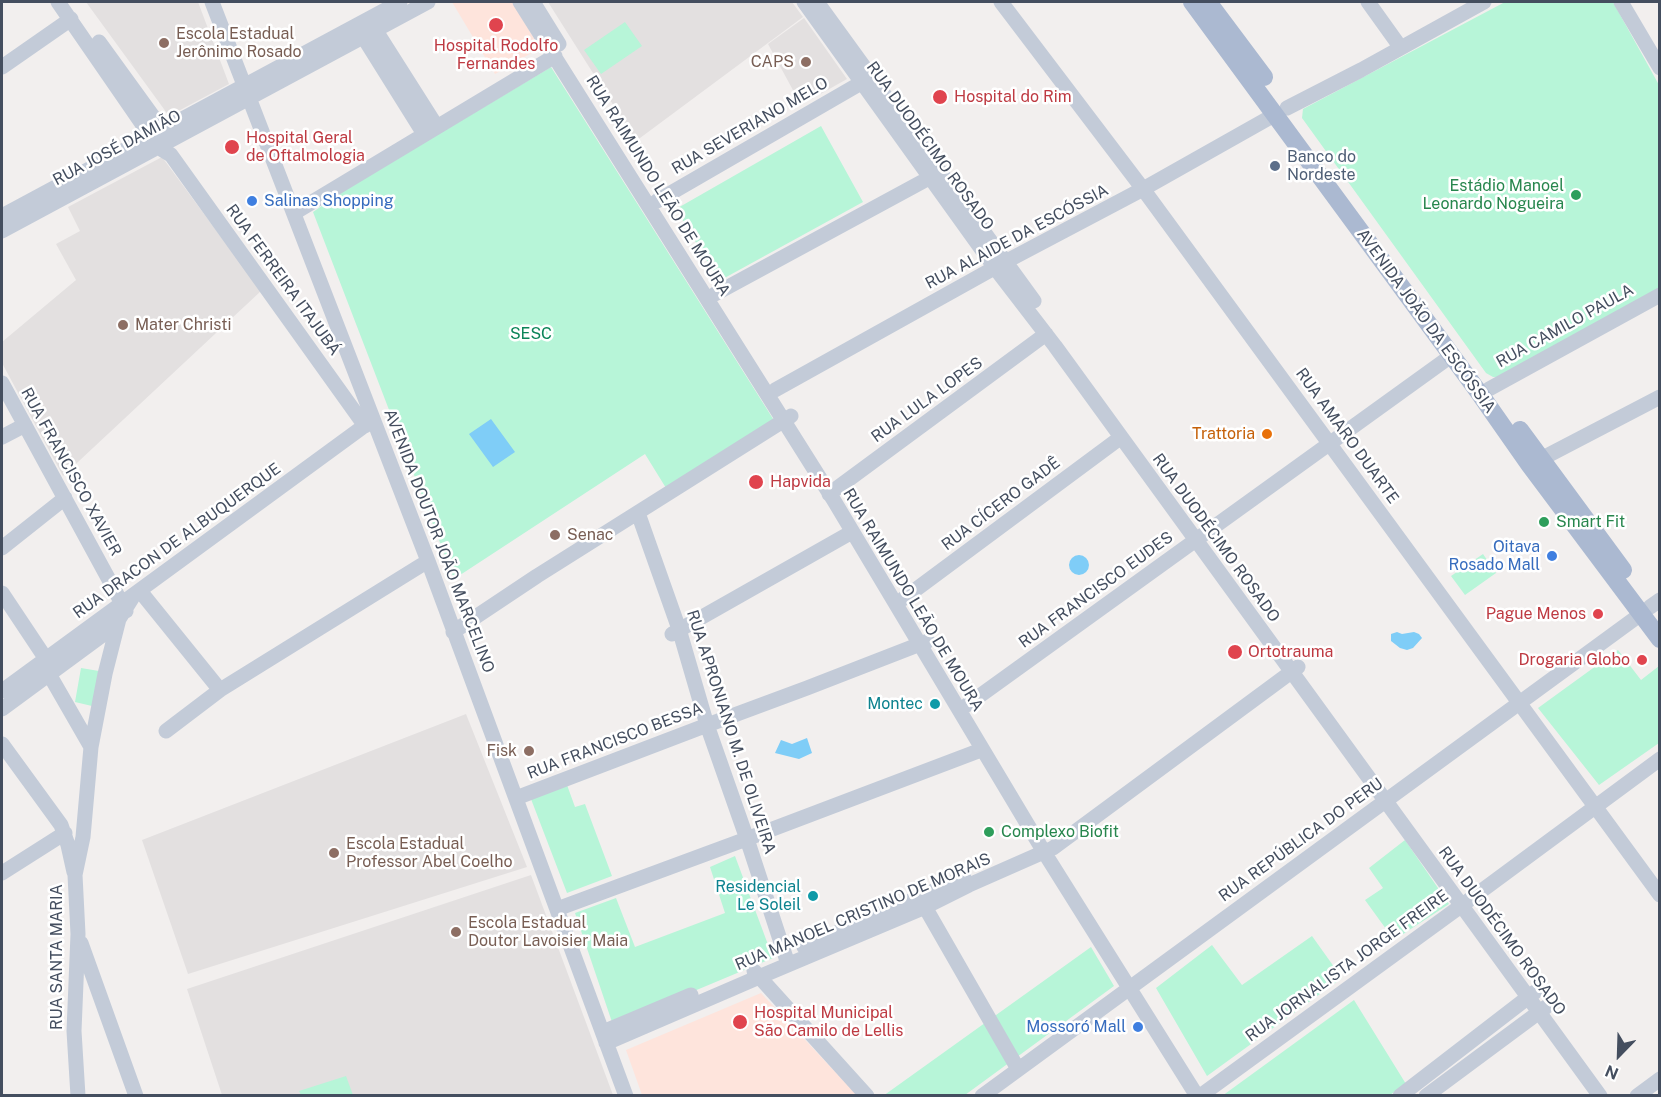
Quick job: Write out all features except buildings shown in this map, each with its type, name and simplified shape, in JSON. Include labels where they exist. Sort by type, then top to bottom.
[{"type":"main road","name":"AVENIDA JOÃO DA ESCÓSSIA","points":[[1192,2],[1281,111],[1652,610],[1659,639]]},
{"type":"main road","name":"AVENIDA JOÃO DA ESCÓSSIA","points":[[1208,2],[1451,356],[1555,500],[1652,610]]},
{"type":"street","name":"RUA FERREIRA ITAJUBÁ","points":[[58,2],[369,422]]},
{"type":"street","name":"RUA FERREIRA ITAJUBÁ","points":[[69,2],[162,142]]},
{"type":"street","name":"AVENIDA DOUTOR JOÃO MARCELINO","points":[[212,2],[294,213],[369,422],[428,561],[626,1095]]},
{"type":"street","points":[[366,28],[400,2]]},
{"type":"street","points":[[366,28],[428,2]]},
{"type":"street","name":"RUA RAIMUNDO LEÃO DE MOURA","points":[[520,2],[903,599],[981,750],[1046,846],[1203,1094]]},
{"type":"street","name":"RUA RAIMUNDO LEÃO DE MOURA","points":[[533,2],[775,390],[787,418]]},
{"type":"street","name":"RUA DUODÉCIMO ROSADO","points":[[804,2],[861,83],[1000,265],[1291,665],[1390,797],[1542,1009],[1599,1095]]},
{"type":"street","name":"RUA DUODÉCIMO ROSADO","points":[[817,2],[1120,438],[1199,538]]},
{"type":"street","name":"RUA AMARO DUARTE","points":[[1001,2],[1143,189],[1659,895]]},
{"type":"street","points":[[1368,2],[1401,48]]},
{"type":"street","name":"RUA ALAIDE DA ESCÓSSIA","points":[[775,390],[1281,111],[1484,2]]},
{"type":"street","points":[[1621,2],[1659,69]]},
{"type":"street","points":[[2,67],[71,19]]},
{"type":"street","points":[[366,28],[430,131]]},
{"type":"street","name":"RUA JOSÉ DAMIÃO","points":[[2,231],[247,92],[366,28]]},
{"type":"street","points":[[294,213],[555,56]]},
{"type":"street","name":"RUA SEVERIANO MELO","points":[[657,201],[861,83]]},
{"type":"street","name":"RUA JOSÉ DAMIÃO","points":[[2,216],[162,142]]},
{"type":"street","points":[[715,294],[931,177]]},
{"type":"street","name":"RUA CAMILO PAULA","points":[[1489,389],[1659,295]]},
{"type":"street","name":"RUA LULA LOPES","points":[[833,492],[1046,334]]},
{"type":"street","name":"RUA FRANCISCO EUDES","points":[[967,705],[1451,356]]},
{"type":"street","name":"RUA FRANCISCO XAVIER","points":[[2,383],[65,498],[122,611]]},
{"type":"street","points":[[1541,459],[1659,397]]},
{"type":"street","points":[[453,632],[787,418]]},
{"type":"street","name":"RUA DRACON DE ALBUQUERQUE","points":[[137,593],[369,422]]},
{"type":"street","points":[[2,436],[25,425]]},
{"type":"street","name":"RUA CÍCERO GADÊ","points":[[903,599],[1120,438]]},
{"type":"street","name":"RUA RAIMUNDO LEÃO DE MOURA","points":[[833,492],[852,532],[967,705],[1046,846]]},
{"type":"street","points":[[2,548],[65,498]]},
{"type":"street","name":"RUA APRONIANO M. DE OLIVEIRA","points":[[634,515],[675,632],[783,961]]},
{"type":"street","points":[[675,632],[852,532]]},
{"type":"street","points":[[166,731],[220,690],[428,561]]},
{"type":"street","points":[[2,593],[47,666],[91,747]]},
{"type":"street","points":[[137,593],[220,690]]},
{"type":"street","name":"RUA SANTA MARIA","points":[[78,1095],[74,1031],[78,934],[75,875],[83,837],[91,747],[105,674],[122,611],[137,593]]},
{"type":"street","name":"RUA REPÚBLICA DO PERU","points":[[982,1095],[1519,703],[1652,610]]},
{"type":"street","name":"RUA DRACON DE ALBUQUERQUE","points":[[2,691],[47,666],[122,611]]},
{"type":"street","name":"RUA FRANCISCO BESSA","points":[[515,793],[922,639]]},
{"type":"street","name":"RUA MANOEL CRISTINO DE MORAIS","points":[[605,1037],[923,902],[1046,846],[1291,665]]},
{"type":"street","name":"RUA DRACON DE ALBUQUERQUE","points":[[2,709],[47,666]]},
{"type":"street","points":[[2,744],[61,825],[75,875]]},
{"type":"street","points":[[557,909],[981,750]]},
{"type":"street","name":"RUA JORNALISTA JORGE FREIRE","points":[[1203,1094],[1659,759]]},
{"type":"street","points":[[2,873],[65,833]]},
{"type":"street","points":[[923,902],[1018,1069]]},
{"type":"street","points":[[78,934],[136,1095]]},
{"type":"street","points":[[755,973],[867,1095]]},
{"type":"street","points":[[1400,1095],[1532,995]]},
{"type":"street","points":[[1426,1095],[1542,1009]]},
{"type":"street","name":"RUA DUODÉCIMO ROSADO","points":[[1542,1009],[1610,1095]]},
{"type":"street","points":[[1636,1095],[1659,1079]]},
{"type":"shaded area","name":"Escola Estadual Jerônimo Rosado","points":[[86,2],[198,2],[229,84],[169,116]]},
{"type":"shaded area","name":"Hospital Rodolfo Fernandes","points":[[452,2],[512,2],[540,48],[495,74]]},
{"type":"shaded area","points":[[548,2],[792,2],[803,17],[636,141]]},
{"type":"shaded area","name":"CAPS","points":[[804,18],[847,79],[801,105],[768,44]]},
{"type":"shaded area","name":"Mater Christi","points":[[162,157],[261,291],[63,476],[2,363],[2,342],[76,280],[56,244],[80,231],[68,207]]},
{"type":"shaded area","name":"Escola Estadual Professor Abel Coelho","points":[[466,714],[527,867],[188,974],[142,840]]},
{"type":"shaded area","name":"Escola Estadual Doutor Lavoisier Maia","points":[[531,875],[613,1095],[222,1095],[187,989]]},
{"type":"shaded area","name":"Hospital Municipal São Camilo de Lellis","points":[[761,993],[857,1095],[642,1095],[626,1050]]},
{"type":"green space","points":[[1505,2],[1613,2],[1659,85],[1659,289],[1499,377],[1493,377],[1486,373],[1302,118],[1303,109]]},
{"type":"green space","points":[[625,22],[642,46],[601,74],[584,50]]},
{"type":"green space","name":"SESC","points":[[551,67],[775,422],[666,488],[645,454],[454,579],[313,212],[351,186]]},
{"type":"green space","points":[[821,126],[863,202],[719,281],[676,209]]},
{"type":"green space","points":[[1483,554],[1496,573],[1465,595],[1451,576]]},
{"type":"green space","points":[[1618,650],[1641,680],[1659,666],[1659,743],[1599,785],[1538,708]]},
{"type":"green space","points":[[81,668],[99,671],[92,706],[75,702]]},
{"type":"green space","points":[[567,785],[575,807],[585,804],[612,876],[567,893],[531,799]]},
{"type":"green space","points":[[1405,840],[1449,904],[1394,940],[1365,900],[1383,888],[1369,868]]},
{"type":"green space","points":[[735,856],[773,958],[613,1025],[575,913],[616,898],[635,947],[725,913],[710,867]]},
{"type":"green space","points":[[1312,936],[1342,978],[1207,1076],[1156,988],[1212,945],[1242,985]]},
{"type":"green space","points":[[1091,947],[1114,986],[965,1095],[883,1096]]},
{"type":"green space","points":[[1354,1000],[1406,1084],[1390,1095],[1222,1096]]},
{"type":"green space","points":[[346,1076],[353,1095],[301,1095],[299,1091]]},
{"type":"water","points":[[491,419],[515,452],[493,467],[469,434]]},
{"type":"water","points":[[1075,555],[1083,555],[1089,561],[1089,569],[1083,575],[1075,575],[1069,569],[1069,561]]},
{"type":"water","points":[[1397,632],[1402,634],[1414,632],[1422,638],[1413,648],[1407,650],[1391,641],[1391,634]]},
{"type":"water","points":[[807,738],[812,753],[799,759],[775,753],[781,740],[792,744]]},
{"type":"place","name":"Hospital Rodolfo Fernandes","points":[[496,25]]},
{"type":"place","name":"Escola Estadual Jerônimo Rosado","points":[[164,43]]},
{"type":"place","name":"CAPS","points":[[806,62]]},
{"type":"place","name":"Hospital do Rim","points":[[940,97]]},
{"type":"place","name":"Hospital Geral de Oftalmologia","points":[[232,147]]},
{"type":"place","name":"Banco do Nordeste","points":[[1275,166]]},
{"type":"place","name":"Estádio Manoel Leonardo Nogueira","points":[[1576,195]]},
{"type":"place","name":"Salinas Shopping","points":[[252,201]]},
{"type":"place","name":"Mater Christi","points":[[123,325]]},
{"type":"place","name":"Trattoria","points":[[1267,434]]},
{"type":"place","name":"Hapvida","points":[[756,482]]},
{"type":"place","name":"Smart Fit","points":[[1544,522]]},
{"type":"place","name":"Senac","points":[[555,535]]},
{"type":"place","name":"Oitava Rosado Mall","points":[[1552,556]]},
{"type":"place","name":"Pague Menos","points":[[1598,614]]},
{"type":"place","name":"Ortotrauma","points":[[1235,652]]},
{"type":"place","name":"Drogaria Globo","points":[[1642,660]]},
{"type":"place","name":"Montec","points":[[935,704]]},
{"type":"place","name":"Fisk","points":[[529,751]]},
{"type":"place","name":"Complexo Biofit","points":[[989,832]]},
{"type":"place","name":"Escola Estadual Professor Abel Coelho","points":[[334,853]]},
{"type":"place","name":"Residencial Le Soleil","points":[[813,896]]},
{"type":"place","name":"Escola Estadual Doutor Lavoisier Maia","points":[[456,932]]},
{"type":"place","name":"Hospital Municipal São Camilo de Lellis","points":[[740,1022]]},
{"type":"place","name":"Mossoró Mall","points":[[1138,1027]]}]
